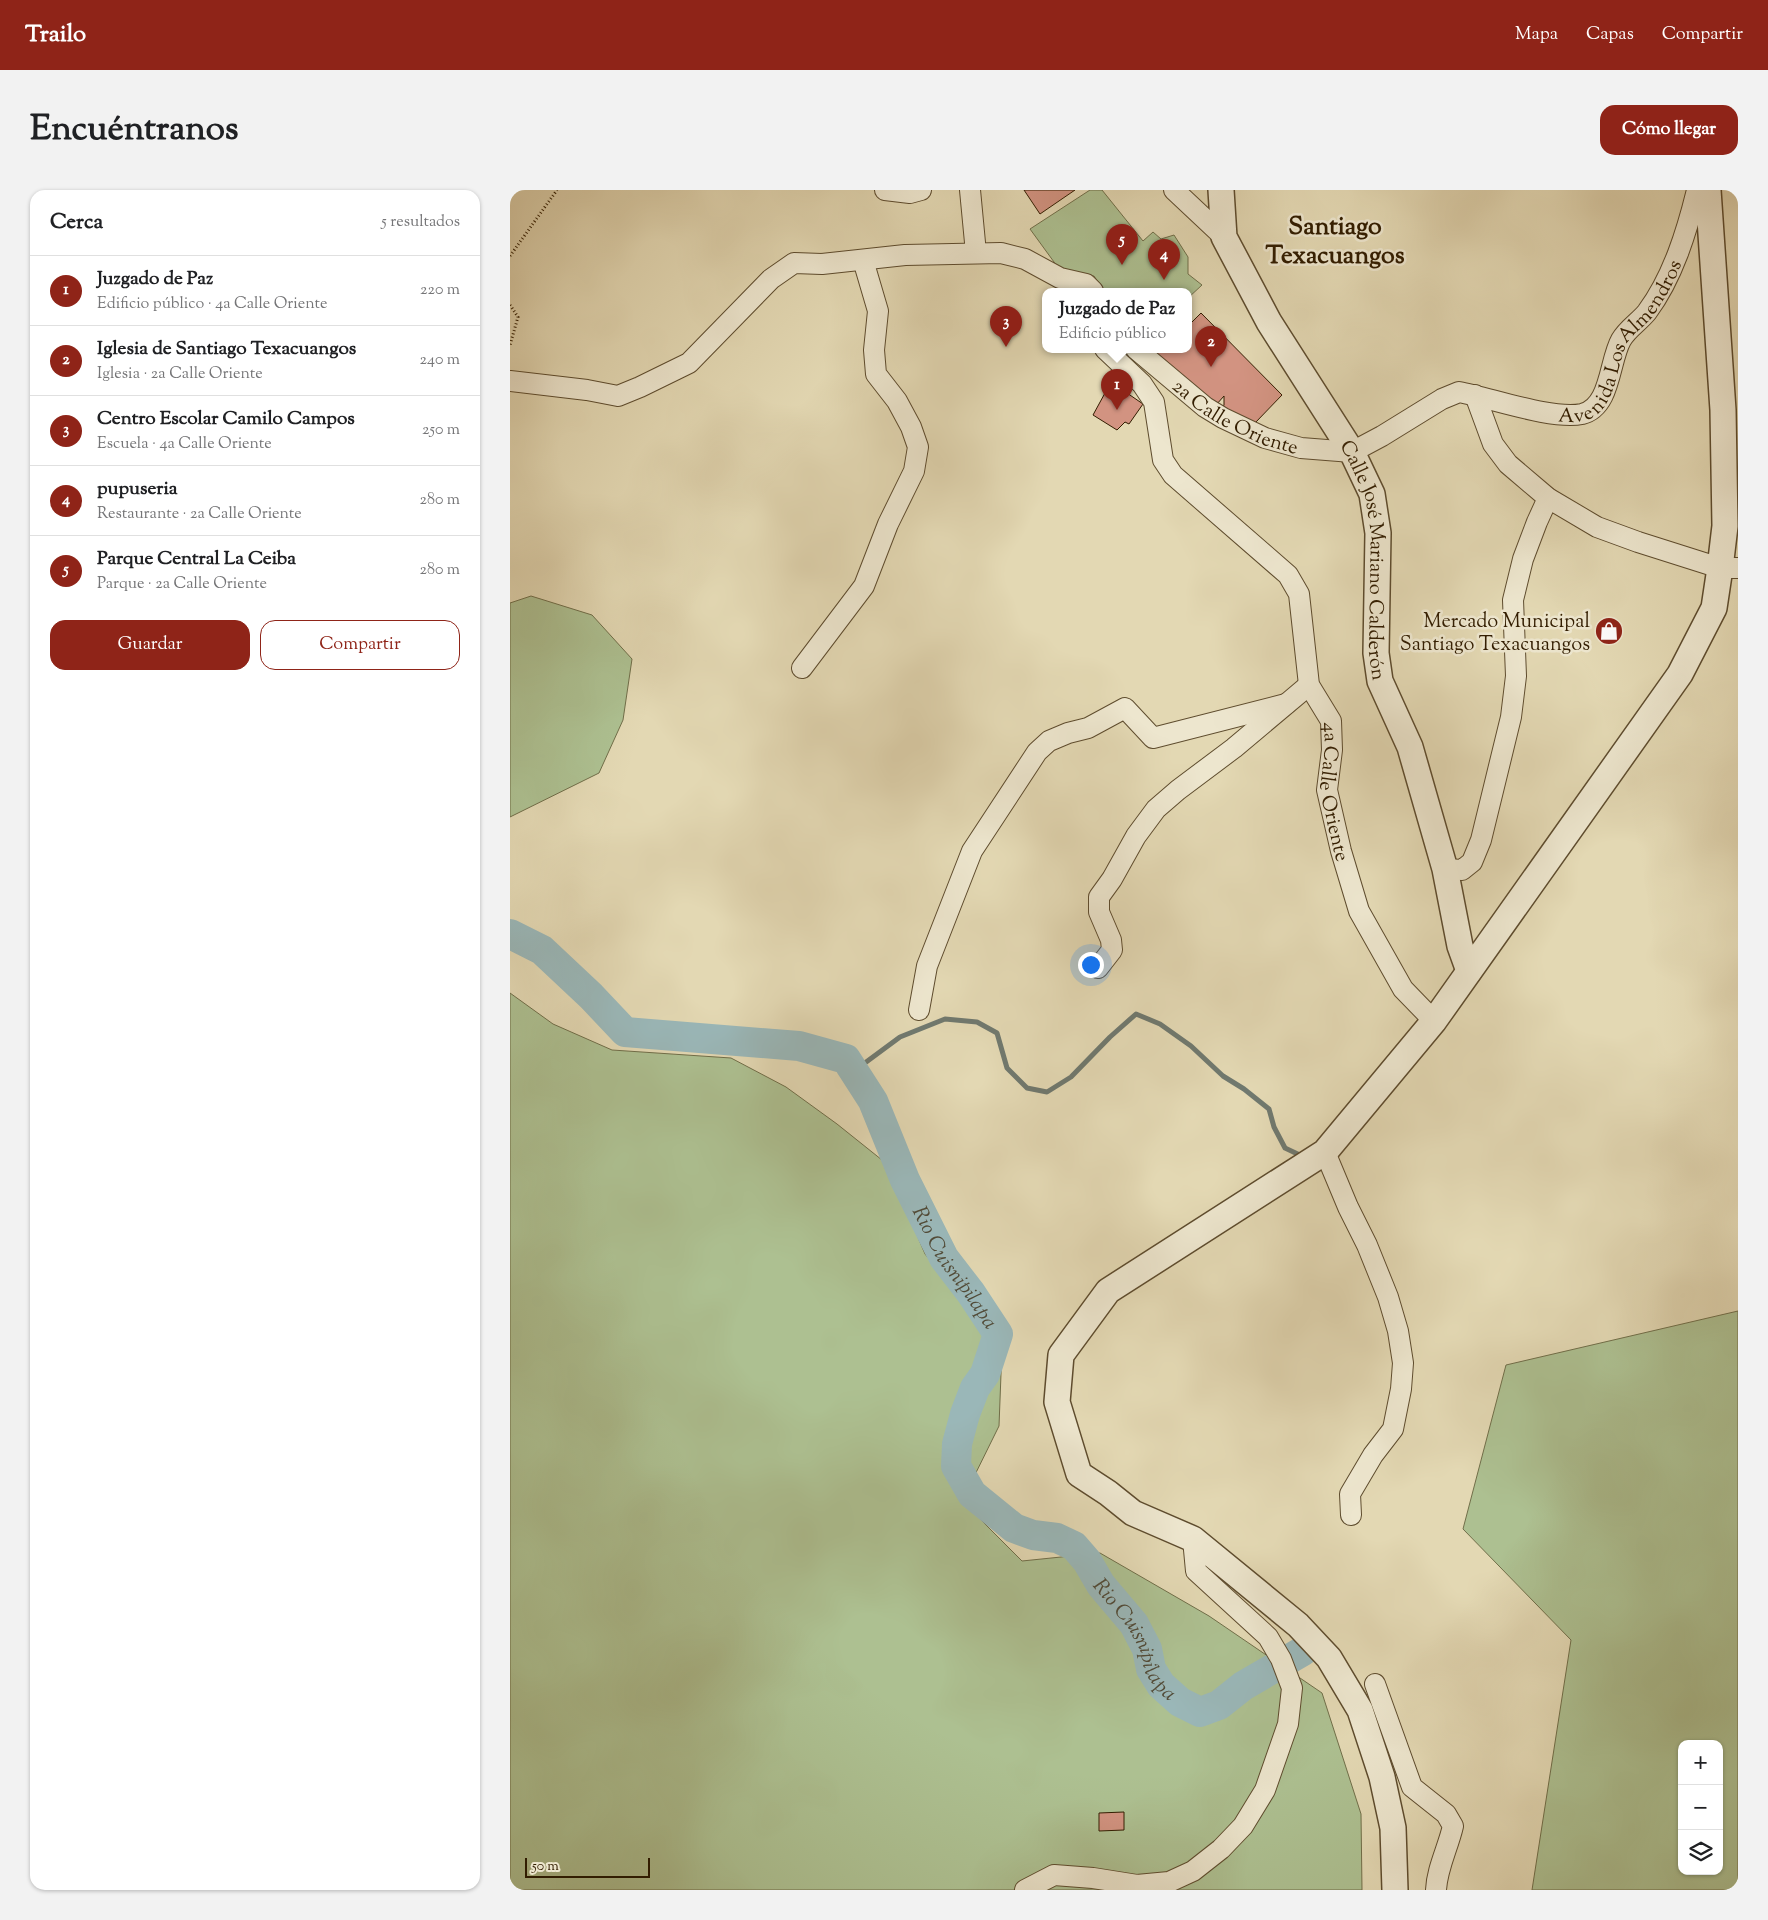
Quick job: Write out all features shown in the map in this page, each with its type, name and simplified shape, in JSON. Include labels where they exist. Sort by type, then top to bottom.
[{"type":"street","points":[[885,190],[910,194],[921,190]]},
{"type":"street","points":[[970,190],[976,253]]},
{"type":"street","name":"Calle José Mariano Calderón","points":[[1174,190],[1224,238],[1269,322],[1352,452],[1372,494],[1378,533],[1376,653],[1380,681],[1410,747],[1445,869],[1460,946],[1470,971]]},
{"type":"street","points":[[1221,190],[1224,238]]},
{"type":"street","name":"Avenida Los Almendros","points":[[1352,452],[1442,399],[1459,392],[1563,415],[1583,413],[1596,406],[1606,390],[1621,340],[1646,312],[1673,264],[1688,226],[1697,190]]},
{"type":"street","points":[[1395,1890],[1393,1828],[1382,1776],[1360,1710],[1329,1658],[1298,1625],[1193,1539],[1133,1513],[1079,1474],[1057,1402],[1061,1355],[1108,1291],[1325,1152],[1434,1022],[1680,674],[1714,608],[1729,568],[1725,526],[1723,410],[1708,190]]},
{"type":"street","points":[[510,381],[587,390],[618,396],[662,377],[689,362],[771,280],[794,263],[822,264],[905,255],[1001,253],[1025,259],[1066,284],[1086,284],[1090,288]]},
{"type":"street","points":[[802,668],[864,586],[888,524],[914,471],[918,447],[912,427],[897,401],[876,374],[874,350],[878,311],[863,260]]},
{"type":"street","name":"4a Calle Oriente","points":[[1109,353],[1142,384],[1154,402],[1163,460],[1173,475],[1288,575],[1300,594],[1310,684],[1331,721],[1332,750],[1327,790],[1341,851],[1359,911],[1403,989],[1434,1022]]},
{"type":"street","name":"2a Calle Oriente","points":[[1141,353],[1205,407],[1223,418],[1265,438],[1292,445],[1352,452]]},
{"type":"street","points":[[1475,395],[1493,444],[1508,464],[1548,498],[1597,527],[1638,542],[1729,568]]},
{"type":"street","points":[[1445,869],[1462,870],[1472,862],[1481,840],[1512,717],[1516,676],[1513,600],[1524,559],[1548,498]]},
{"type":"street","points":[[1098,968],[1112,950],[1111,940],[1099,912],[1099,897],[1112,879],[1136,836],[1156,809],[1234,748],[1310,684]]},
{"type":"street","points":[[919,1010],[927,966],[972,851],[1037,752],[1049,741],[1068,733],[1088,728],[1125,708],[1153,738],[1286,704]]},
{"type":"street","points":[[1325,1152],[1388,1297],[1398,1331],[1403,1363],[1401,1389],[1393,1429],[1373,1455],[1350,1494],[1351,1515]]},
{"type":"street","points":[[1025,1890],[1054,1875],[1093,1878],[1137,1885],[1169,1882],[1193,1871],[1221,1849],[1244,1826],[1265,1790],[1288,1724],[1292,1688],[1284,1666],[1268,1637],[1196,1571],[1193,1539]]},
{"type":"street","points":[[1375,1684],[1412,1787],[1446,1814],[1453,1826],[1450,1842],[1436,1882],[1436,1890]]},
{"type":"path","points":[[510,256],[557,190]]},
{"type":"path","points":[[510,305],[518,317],[510,345]]},
{"type":"green space","points":[[1090,190],[1102,190],[1143,241],[1153,232],[1161,239],[1174,235],[1188,257],[1188,274],[1202,285],[1192,294],[1192,288],[1102,288],[1094,276],[1062,273],[1030,229]]},
{"type":"green space","points":[[531,596],[592,615],[632,659],[623,720],[599,773],[510,817],[510,603]]},
{"type":"green space","points":[[510,993],[553,1024],[612,1050],[731,1058],[786,1087],[887,1164],[925,1254],[1002,1348],[999,1426],[962,1501],[1022,1561],[1100,1553],[1209,1616],[1322,1693],[1361,1814],[1362,1890],[510,1890]]},
{"type":"green space","points":[[1738,1311],[1738,1890],[1532,1890],[1571,1640],[1463,1529],[1506,1365]]},
{"type":"building","points":[[1024,190],[1075,190],[1040,214]]},
{"type":"building","points":[[1201,313],[1282,395],[1255,423],[1221,410],[1224,405],[1224,396],[1216,405],[1153,353],[1192,353],[1192,322]]},
{"type":"building","points":[[1111,382],[1143,404],[1129,424],[1125,422],[1117,430],[1093,415]]},
{"type":"building","points":[[1124,1812],[1124,1830],[1099,1831],[1099,1813]]},
{"type":"waterway","name":"Rio Cuisnipilapa","points":[[510,934],[542,950],[591,996],[625,1032],[799,1046],[846,1059],[873,1101],[905,1180],[944,1258],[971,1293],[998,1334],[985,1374],[975,1388],[965,1414],[957,1444],[956,1466],[972,1494],[1014,1528],[1033,1535],[1057,1538],[1074,1546],[1087,1561],[1101,1585],[1134,1624],[1147,1649],[1151,1669],[1161,1685],[1180,1702],[1200,1712],[1219,1705],[1243,1686],[1303,1651]]},
{"type":"waterway","points":[[854,1071],[900,1037],[945,1019],[977,1022],[997,1033],[1007,1068],[1027,1088],[1047,1092],[1071,1077],[1110,1037],[1136,1014],[1160,1024],[1191,1046],[1223,1076],[1244,1089],[1269,1109],[1274,1127],[1285,1148],[1304,1157]]},
{"type":"place","name":"Parque Central La Ceiba","points":[[1122,265]]},
{"type":"place","name":"pupuseria","points":[[1164,280]]},
{"type":"place","name":"Centro Escolar Camilo Campos","points":[[1006,347]]},
{"type":"place","name":"Iglesia de Santiago Texacuangos","points":[[1211,367]]},
{"type":"place","name":"Juzgado de Paz","points":[[1117,410]]},
{"type":"place","name":"Mercado Municipal Santiago Texacuangos","points":[[1609,631]]},
{"type":"district","name":"Santiago Texacuangos","points":[[1335,240]]}]
